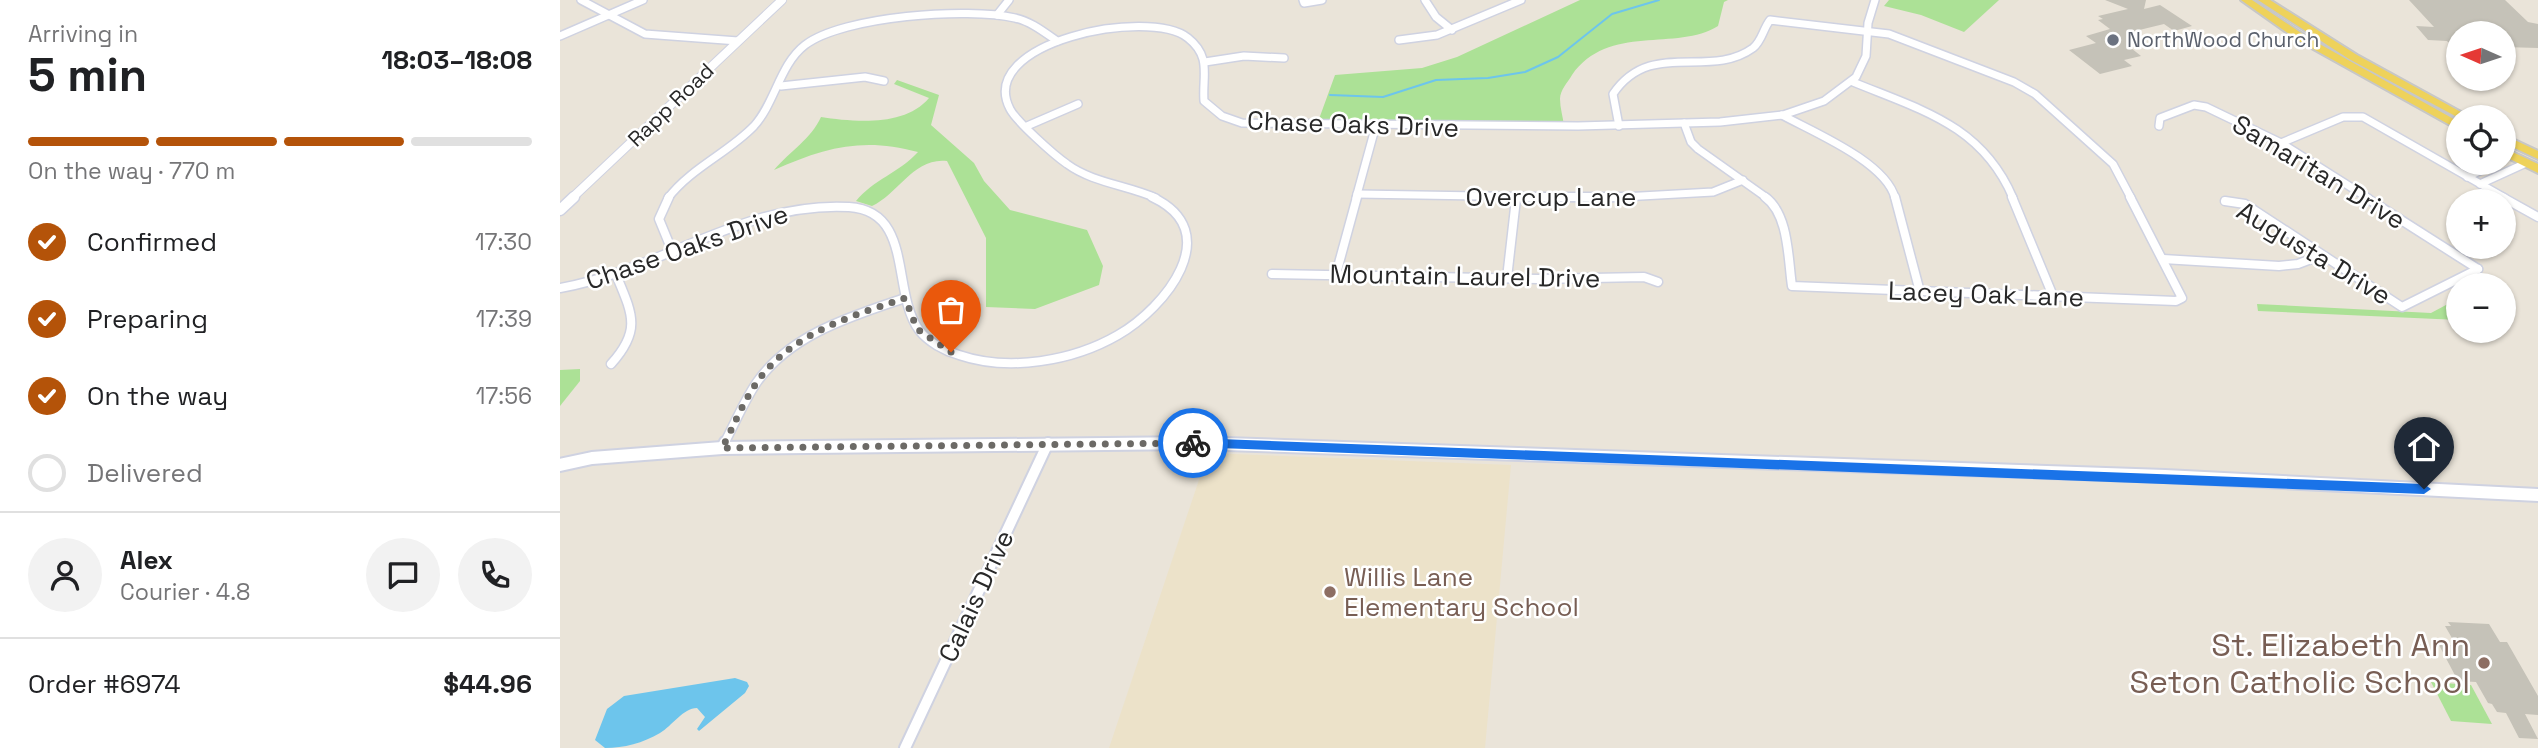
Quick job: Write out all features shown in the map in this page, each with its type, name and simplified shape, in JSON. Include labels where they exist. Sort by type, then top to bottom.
[{"type":"main road","points":[[2246,0],[2325,52],[2446,120]]},
{"type":"main road","points":[[2263,0],[2338,48],[2446,107]]},
{"type":"main road","points":[[2325,52],[2338,48]]},
{"type":"main road","points":[[2516,144],[2538,156]]},
{"type":"main road","points":[[2516,159],[2538,169]]},
{"type":"street","points":[[580,0],[645,34],[738,41]]},
{"type":"street","points":[[560,36],[643,0]]},
{"type":"street","name":"Rapp Road","points":[[560,210],[782,0]]},
{"type":"street","points":[[997,15],[1009,0]]},
{"type":"street","points":[[1303,1],[1322,0]]},
{"type":"street","points":[[1424,0],[1452,30]]},
{"type":"street","points":[[1875,0],[1870,10],[1868,53],[1853,82],[1939,117],[1967,136],[2001,170],[2053,296]]},
{"type":"street","points":[[1399,40],[1452,30],[1518,1]]},
{"type":"street","points":[[673,253],[659,221],[661,207],[675,189],[755,126],[782,86],[796,54],[805,44],[839,28],[886,19],[997,15],[1026,23],[1057,40]]},
{"type":"street","points":[[1619,126],[1613,94],[1625,76],[1651,64],[1740,55],[1756,47],[1770,20],[1869,31],[1918,44],[2014,82],[2035,94],[2113,164],[2163,259],[2279,266],[2298,264],[2319,256]]},
{"type":"street","name":"Chase Oaks Drive","points":[[560,288],[617,277],[785,210],[819,205],[853,207],[865,210],[890,228],[898,247],[905,298],[917,329],[951,352],[1003,362],[1042,360],[1108,340],[1155,309],[1175,283],[1186,255],[1187,241],[1180,220],[1158,200],[1143,192],[1072,168],[1010,110],[1005,97],[1006,83],[1023,60],[1057,40],[1107,27],[1163,29],[1195,44],[1205,62],[1202,98],[1210,110],[1223,118],[1254,124],[1487,128],[1684,123],[1782,115],[1822,102],[1853,82]]},
{"type":"street","points":[[1205,62],[1244,56],[1284,58]]},
{"type":"street","points":[[782,86],[865,77],[884,81]]},
{"type":"street","points":[[1027,126],[1078,104]]},
{"type":"street","name":"Samaritan Drive","points":[[2159,126],[2160,118],[2194,104],[2206,107],[2281,143],[2478,269],[2402,307]]},
{"type":"street","points":[[1782,115],[1866,162],[1893,190],[1920,292]]},
{"type":"street","points":[[2281,143],[2353,115],[2538,217]]},
{"type":"street","points":[[1684,123],[1691,142],[1698,149],[1743,180]]},
{"type":"street","points":[[1336,274],[1376,125]]},
{"type":"street","points":[[2480,184],[2526,163]]},
{"type":"street","points":[[2467,177],[2471,175]]},
{"type":"street","name":"Lacey Oak Lane","points":[[1743,180],[1763,192],[1777,210],[1787,249],[1792,286],[2180,300],[2163,259]]},
{"type":"street","name":"Overcup Lane","points":[[1357,194],[1516,199],[1700,193],[1725,188],[1743,180]]},
{"type":"street","points":[[1507,278],[1516,199]]},
{"type":"street","name":"Augusta Drive","points":[[2225,201],[2245,204],[2319,256],[2402,307]]},
{"type":"street","name":"Mountain Laurel Drive","points":[[1272,274],[1507,278],[1644,277],[1658,282]]},
{"type":"street","points":[[611,364],[629,347],[634,333],[632,314],[617,277]]},
{"type":"street","points":[[722,448],[760,379],[790,349],[837,322],[905,298]]},
{"type":"street","name":"Calais Drive","points":[[905,748],[1048,443]]},
{"type":"street","points":[[560,465],[592,458],[722,448],[1236,443],[2175,477],[2538,495]]},
{"type":"shaded area","name":"Willis Lane Elementary School","points":[[1208,453],[1511,465],[1485,748],[1109,748]]},
{"type":"green space","points":[[1580,0],[1728,0],[1724,2],[1718,26],[1683,37],[1623,43],[1604,49],[1587,59],[1561,92],[1564,126],[1319,119],[1335,75],[1422,68],[1457,57]]},
{"type":"green space","points":[[1889,0],[1999,0],[1964,32],[1921,15],[1884,6]]},
{"type":"green space","points":[[897,80],[939,95],[931,125],[974,163],[984,181],[1010,210],[1087,230],[1103,266],[1099,285],[1035,309],[986,307],[986,238],[947,161],[935,161],[916,170],[872,206],[856,201],[870,187],[918,152],[880,145],[845,147],[810,155],[774,170],[806,138],[821,117],[863,121],[893,118],[907,114],[929,98],[894,84]]},
{"type":"green space","points":[[2257,304],[2431,313],[2446,305],[2446,319],[2258,311]]},
{"type":"green space","points":[[580,369],[580,381],[560,406],[560,370]]},
{"type":"green space","points":[[2431,682],[2471,685],[2492,724],[2451,721]]},
{"type":"water","points":[[735,678],[747,682],[749,686],[745,693],[699,731],[697,729],[705,717],[697,708],[687,711],[660,733],[640,742],[605,748],[595,740],[607,709],[624,696]]},
{"type":"building","name":"NorthWood Church","points":[[2105,0],[2146,0],[2144,9],[2160,5],[2192,26],[2174,31],[2164,24],[2127,33],[2144,45],[2131,48],[2141,56],[2124,60],[2132,66],[2100,74],[2069,50],[2096,43],[2086,36],[2110,29],[2098,20],[2103,19],[2098,16],[2128,9]]},
{"type":"building","points":[[2409,0],[2505,0],[2528,22],[2538,24],[2538,48],[2516,47],[2516,21],[2446,21],[2446,41],[2428,40],[2416,26],[2434,27]]},
{"type":"building","name":"St. Elizabeth Ann Seton Catholic School","points":[[2448,622],[2489,624],[2500,642],[2507,642],[2538,696],[2538,715],[2525,714],[2538,739],[2519,738],[2506,713],[2497,712],[2492,704],[2488,703],[2476,682],[2458,681],[2439,645],[2456,645],[2445,626],[2451,626]]},
{"type":"waterway","points":[[1330,95],[1383,97],[1436,80],[1488,78],[1525,72],[1558,57],[1612,14],[1659,0]]},
{"type":"way so far","points":[[951,352],[917,329],[905,298],[837,322],[790,349],[764,373],[722,448],[1193,443]]},
{"type":"place","name":"NorthWood Church","points":[[2113,40]]},
{"type":"place","name":"Willis Lane Elementary School","points":[[1330,592]]},
{"type":"place","name":"St. Elizabeth Ann Seton Catholic School","points":[[2484,663]]},
{"type":"route","points":[[1193,443],[2165,477],[2424,489]]}]
